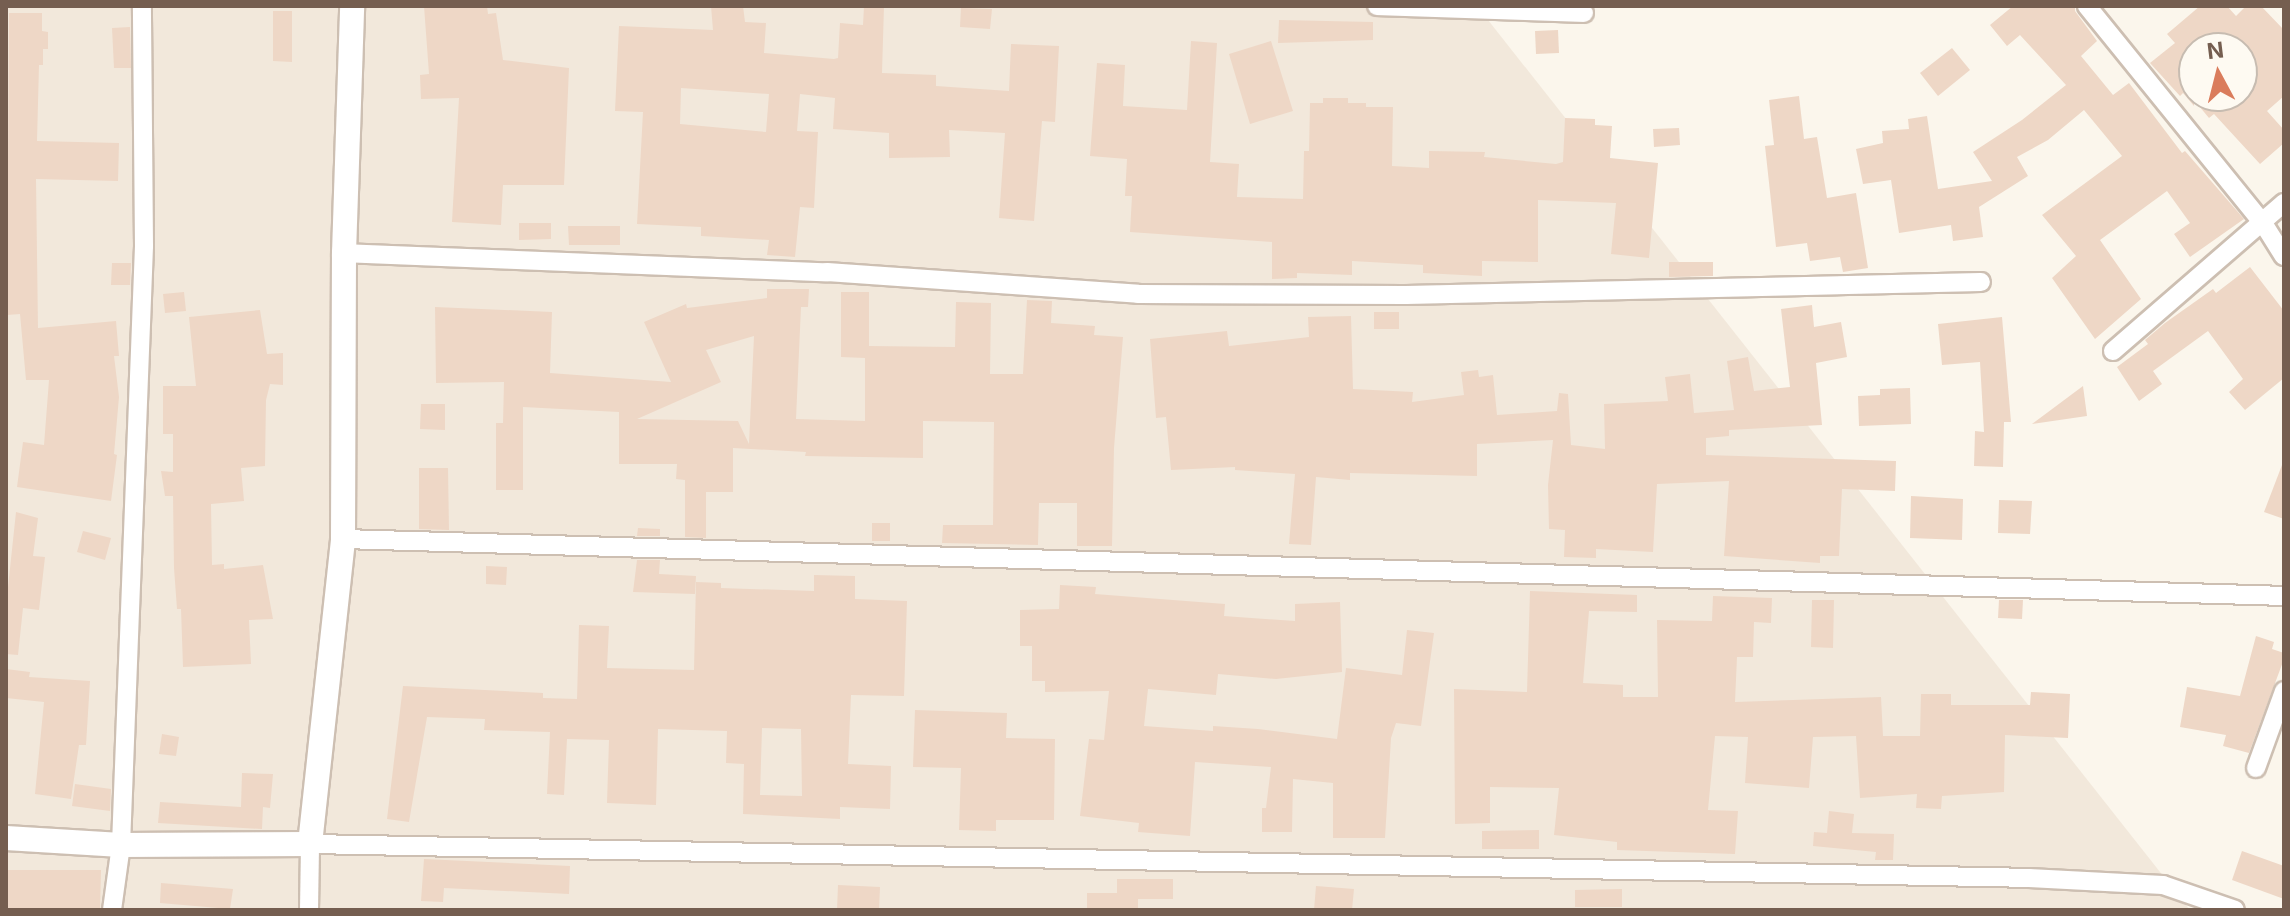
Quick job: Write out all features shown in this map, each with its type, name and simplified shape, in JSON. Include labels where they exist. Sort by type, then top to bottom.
[{"type":"street","points":[[112,910],[121,845],[144,246],[142,6]]},
{"type":"street","points":[[309,910],[310,844],[343,539],[344,253],[352,6]]},
{"type":"street","points":[[1377,6],[1584,13]]},
{"type":"street","points":[[2087,6],[2263,223],[2284,256]]},
{"type":"street","points":[[2113,351],[2284,203]]},
{"type":"street","points":[[344,253],[843,273],[1138,294],[1406,295],[1981,282]]},
{"type":"street","points":[[343,539],[2284,596]]},
{"type":"street","points":[[2256,768],[2284,691]]},
{"type":"street","points":[[6,838],[121,845],[310,844],[2029,878],[2163,885],[2235,910]]},
{"type":"shaded area","points":[[6,6],[1477,6],[2190,910],[6,910]]},
{"type":"building","points":[[424,6],[487,6],[488,14],[496,13],[503,60],[569,68],[564,185],[503,185],[501,225],[452,222],[459,98],[421,99],[420,75],[429,74]]},
{"type":"building","points":[[711,6],[743,6],[745,22],[766,23],[764,53],[834,59],[838,58],[840,23],[863,25],[864,6],[884,6],[882,73],[936,75],[936,86],[1009,91],[1011,44],[1059,46],[1055,122],[1042,121],[1034,221],[999,218],[1005,133],[949,130],[950,157],[889,158],[889,133],[833,129],[835,98],[800,94],[797,131],[818,132],[814,208],[800,207],[795,257],[767,255],[769,240],[701,236],[701,227],[637,224],[643,112],[615,111],[619,26],[713,30]],"holes":[[[681,88],[769,94],[766,132],[680,124]]]},
{"type":"building","points":[[2013,6],[2075,6],[2075,11],[2097,41],[2081,56],[2113,95],[2129,83],[2182,153],[2185,151],[2244,219],[2190,257],[2174,234],[2190,223],[2167,191],[2100,240],[2141,299],[2095,339],[2052,278],[2076,256],[2042,215],[2122,156],[2084,110],[2048,140],[2017,157],[2028,176],[1979,207],[1983,237],[1953,241],[1951,225],[1899,233],[1891,180],[1863,184],[1856,149],[1883,143],[1882,131],[1909,129],[1908,119],[1927,116],[1938,189],[1992,181],[1973,152],[2022,120],[2066,85],[2020,35],[2007,46],[1990,25]]},
{"type":"building","points":[[2200,6],[2227,6],[2236,16],[2246,6],[2261,6],[2284,30],[2284,96],[2267,111],[2284,130],[2284,143],[2260,164],[2214,114],[2209,118],[2204,112],[2258,112],[2258,32],[2178,32],[2178,94],[2150,63],[2175,43],[2167,34]]},
{"type":"building","points":[[961,8],[992,9],[990,29],[960,27]]},
{"type":"building","points":[[273,11],[292,11],[292,62],[273,61]]},
{"type":"building","points":[[9,13],[42,13],[42,31],[48,32],[48,49],[43,49],[43,65],[39,65],[37,141],[119,143],[118,181],[36,179],[38,328],[116,321],[119,356],[114,356],[119,397],[114,454],[117,455],[111,501],[17,487],[23,442],[44,445],[49,380],[26,380],[20,314],[7,315]]},
{"type":"building","points":[[1279,20],[1373,22],[1373,40],[1278,43]]},
{"type":"building","points":[[130,27],[131,68],[114,68],[112,28]]},
{"type":"building","points":[[1558,30],[1559,53],[1536,54],[1535,31]]},
{"type":"building","points":[[1191,41],[1217,43],[1210,162],[1239,164],[1237,197],[1303,199],[1304,151],[1309,151],[1310,103],[1323,103],[1323,98],[1348,98],[1348,103],[1366,103],[1366,107],[1393,107],[1392,166],[1429,168],[1429,151],[1485,152],[1484,157],[1556,164],[1563,162],[1565,118],[1595,119],[1595,125],[1612,126],[1610,158],[1658,163],[1649,258],[1611,254],[1616,203],[1538,200],[1538,262],[1482,261],[1482,276],[1423,273],[1423,265],[1352,261],[1352,275],[1297,273],[1297,278],[1272,279],[1272,242],[1130,232],[1132,196],[1125,196],[1127,159],[1090,156],[1097,63],[1125,65],[1123,106],[1187,110]]},
{"type":"building","points":[[1271,41],[1293,111],[1250,124],[1229,54]]},
{"type":"building","points":[[1952,48],[1970,70],[1938,96],[1920,73]]},
{"type":"building","points":[[1799,96],[1804,139],[1817,137],[1827,198],[1856,193],[1868,268],[1843,272],[1840,257],[1810,261],[1807,243],[1776,247],[1765,146],[1774,145],[1769,100]]},
{"type":"building","points":[[1679,128],[1680,145],[1654,147],[1653,129]]},
{"type":"building","points":[[519,223],[551,223],[551,239],[519,240]]},
{"type":"building","points":[[568,226],[620,226],[620,245],[569,245]]},
{"type":"building","points":[[1669,262],[1713,262],[1713,276],[1669,277]]},
{"type":"building","points":[[112,263],[131,263],[130,285],[111,285]]},
{"type":"building","points":[[2250,267],[2284,311],[2284,378],[2245,410],[2229,392],[2243,379],[2208,331],[2153,371],[2162,384],[2139,401],[2117,367],[2148,344],[2145,340],[2165,323],[2213,289],[2216,293]]},
{"type":"building","points":[[767,289],[809,289],[808,307],[801,307],[796,419],[865,421],[865,358],[841,357],[841,292],[869,292],[869,346],[955,347],[956,302],[991,303],[990,374],[1023,374],[1027,300],[1052,301],[1051,323],[1095,326],[1094,335],[1123,337],[1114,448],[1112,546],[1077,546],[1077,503],[1039,503],[1038,545],[942,543],[943,525],[993,525],[994,422],[923,421],[923,458],[805,456],[806,452],[733,448],[733,492],[706,492],[706,538],[685,537],[685,480],[676,479],[677,464],[619,464],[619,412],[523,407],[523,490],[496,490],[496,423],[503,423],[504,382],[436,383],[435,307],[552,312],[550,373],[671,382],[644,322],[686,304],[687,308],[767,298]],"holes":[[[754,336],[749,444],[738,421],[637,419],[721,382],[706,350]]]},
{"type":"building","points":[[184,292],[186,311],[165,313],[163,294]]},
{"type":"building","points":[[1812,305],[1814,327],[1841,322],[1847,357],[1816,363],[1822,425],[1729,430],[1729,436],[1706,438],[1706,455],[1896,461],[1895,491],[1842,489],[1839,556],[1820,556],[1820,563],[1724,556],[1729,481],[1657,484],[1653,552],[1596,549],[1596,558],[1564,557],[1565,530],[1549,529],[1548,485],[1553,440],[1477,444],[1477,476],[1350,473],[1350,480],[1316,477],[1311,545],[1289,544],[1295,474],[1235,470],[1235,467],[1171,470],[1166,417],[1156,418],[1150,339],[1227,331],[1229,346],[1309,337],[1308,317],[1351,316],[1353,389],[1413,392],[1412,402],[1464,395],[1461,372],[1478,370],[1479,377],[1493,375],[1497,415],[1557,411],[1559,393],[1568,394],[1571,445],[1605,449],[1604,404],[1668,401],[1665,377],[1690,374],[1694,413],[1734,410],[1727,361],[1748,357],[1754,391],[1790,387],[1781,309]]},
{"type":"building","points":[[260,310],[267,354],[283,353],[283,385],[270,384],[266,400],[265,466],[241,468],[244,501],[211,504],[212,565],[224,564],[224,569],[263,565],[273,619],[249,620],[251,664],[183,667],[181,609],[177,609],[174,568],[173,496],[165,496],[161,471],[173,472],[173,434],[163,434],[163,386],[196,386],[189,317]]},
{"type":"building","points":[[1374,312],[1399,312],[1399,329],[1374,329]]},
{"type":"building","points":[[2002,317],[2011,422],[2004,422],[2003,467],[1974,466],[1975,431],[1984,432],[1980,362],[1942,365],[1938,324]]},
{"type":"building","points":[[2083,386],[2087,416],[2032,424]]},
{"type":"building","points":[[1910,388],[1911,424],[1859,426],[1858,396],[1880,395],[1880,389]]},
{"type":"building","points":[[421,404],[445,404],[445,430],[420,429]]},
{"type":"building","points":[[2284,465],[2284,519],[2264,512]]},
{"type":"building","points":[[419,468],[448,468],[449,530],[419,529]]},
{"type":"building","points":[[1911,496],[1963,499],[1962,540],[1910,538]]},
{"type":"building","points":[[1999,500],[2032,501],[2030,534],[1998,533]]},
{"type":"building","points":[[16,512],[38,518],[33,556],[45,557],[39,610],[23,608],[18,655],[6,654],[6,606]]},
{"type":"building","points":[[872,523],[890,523],[890,541],[872,541]]},
{"type":"building","points":[[638,528],[660,529],[660,536],[637,536]]},
{"type":"building","points":[[83,531],[111,538],[105,560],[77,552]]},
{"type":"building","points":[[637,560],[660,560],[659,574],[696,576],[695,594],[633,592]]},
{"type":"building","points":[[486,566],[507,567],[506,585],[486,584]]},
{"type":"building","points":[[814,575],[855,576],[855,599],[907,601],[904,696],[851,695],[848,764],[891,766],[890,809],[840,807],[840,819],[743,814],[744,764],[726,763],[727,731],[658,729],[656,805],[607,803],[609,740],[567,739],[564,795],[547,794],[550,732],[484,730],[485,719],[427,717],[409,822],[387,819],[403,686],[543,693],[543,698],[577,699],[579,625],[609,626],[607,668],[694,670],[696,582],[721,583],[721,588],[814,591]],"holes":[[[762,728],[801,729],[802,796],[760,795]]]},
{"type":"building","points":[[1060,585],[1096,587],[1095,594],[1225,604],[1224,616],[1295,621],[1295,604],[1340,602],[1342,672],[1276,679],[1218,674],[1216,695],[1148,689],[1144,726],[1213,731],[1213,726],[1258,729],[1337,739],[1346,668],[1402,675],[1407,630],[1434,633],[1421,726],[1396,723],[1391,738],[1385,838],[1333,838],[1333,783],[1293,779],[1292,832],[1262,832],[1262,808],[1266,808],[1271,767],[1195,762],[1190,836],[1138,832],[1139,823],[1080,816],[1089,739],[1104,740],[1109,691],[1045,692],[1045,681],[1032,681],[1032,646],[1020,646],[1020,610],[1059,609]]},
{"type":"building","points":[[1530,591],[1637,595],[1637,612],[1589,611],[1583,683],[1623,685],[1623,697],[1658,697],[1657,620],[1712,621],[1713,596],[1772,598],[1771,623],[1754,622],[1753,657],[1737,657],[1735,702],[1881,697],[1883,736],[1920,736],[1921,694],[1951,694],[1951,705],[2030,705],[2031,692],[2070,694],[2068,738],[2005,735],[2004,792],[1942,796],[1941,809],[1916,808],[1917,794],[1860,798],[1856,736],[1813,737],[1809,788],[1745,783],[1748,737],[1715,736],[1708,810],[1738,811],[1735,854],[1617,850],[1617,842],[1554,835],[1559,788],[1490,787],[1490,823],[1455,824],[1454,689],[1527,692]]},
{"type":"building","points":[[1812,600],[1834,600],[1833,648],[1811,647]]},
{"type":"building","points":[[1999,600],[2023,600],[2022,619],[1998,618]]},
{"type":"building","points":[[2256,636],[2274,642],[2272,649],[2284,653],[2284,659],[2249,753],[2223,746],[2226,735],[2180,727],[2187,687],[2240,696]]},
{"type":"building","points":[[6,669],[30,672],[29,677],[90,681],[86,745],[79,745],[71,799],[35,794],[44,702],[6,698]]},
{"type":"building","points":[[915,710],[1007,713],[1006,738],[1055,739],[1054,820],[996,820],[996,831],[959,830],[961,768],[913,767]]},
{"type":"building","points":[[162,734],[179,737],[176,756],[159,754]]},
{"type":"building","points":[[242,773],[273,774],[270,808],[263,807],[262,829],[158,823],[160,802],[241,807]]},
{"type":"building","points":[[75,784],[111,789],[110,811],[72,806]]},
{"type":"building","points":[[1829,811],[1854,814],[1852,833],[1894,834],[1893,860],[1875,860],[1876,852],[1813,846],[1814,832],[1827,833]]},
{"type":"building","points":[[1539,830],[1539,849],[1482,849],[1482,831]]},
{"type":"building","points":[[2242,851],[2284,866],[2284,899],[2232,880]]},
{"type":"building","points":[[424,859],[570,866],[569,894],[444,888],[443,902],[421,901]]},
{"type":"building","points":[[6,870],[101,870],[100,910],[6,910]]},
{"type":"building","points":[[1117,879],[1173,879],[1173,899],[1138,899],[1138,910],[1087,910],[1087,893],[1117,893]]},
{"type":"building","points":[[161,883],[233,889],[230,909],[160,903]]},
{"type":"building","points":[[838,885],[880,887],[879,910],[837,910]]},
{"type":"building","points":[[1316,886],[1354,889],[1352,910],[1314,910]]},
{"type":"building","points":[[1622,889],[1622,907],[1575,907],[1575,890]]}]
